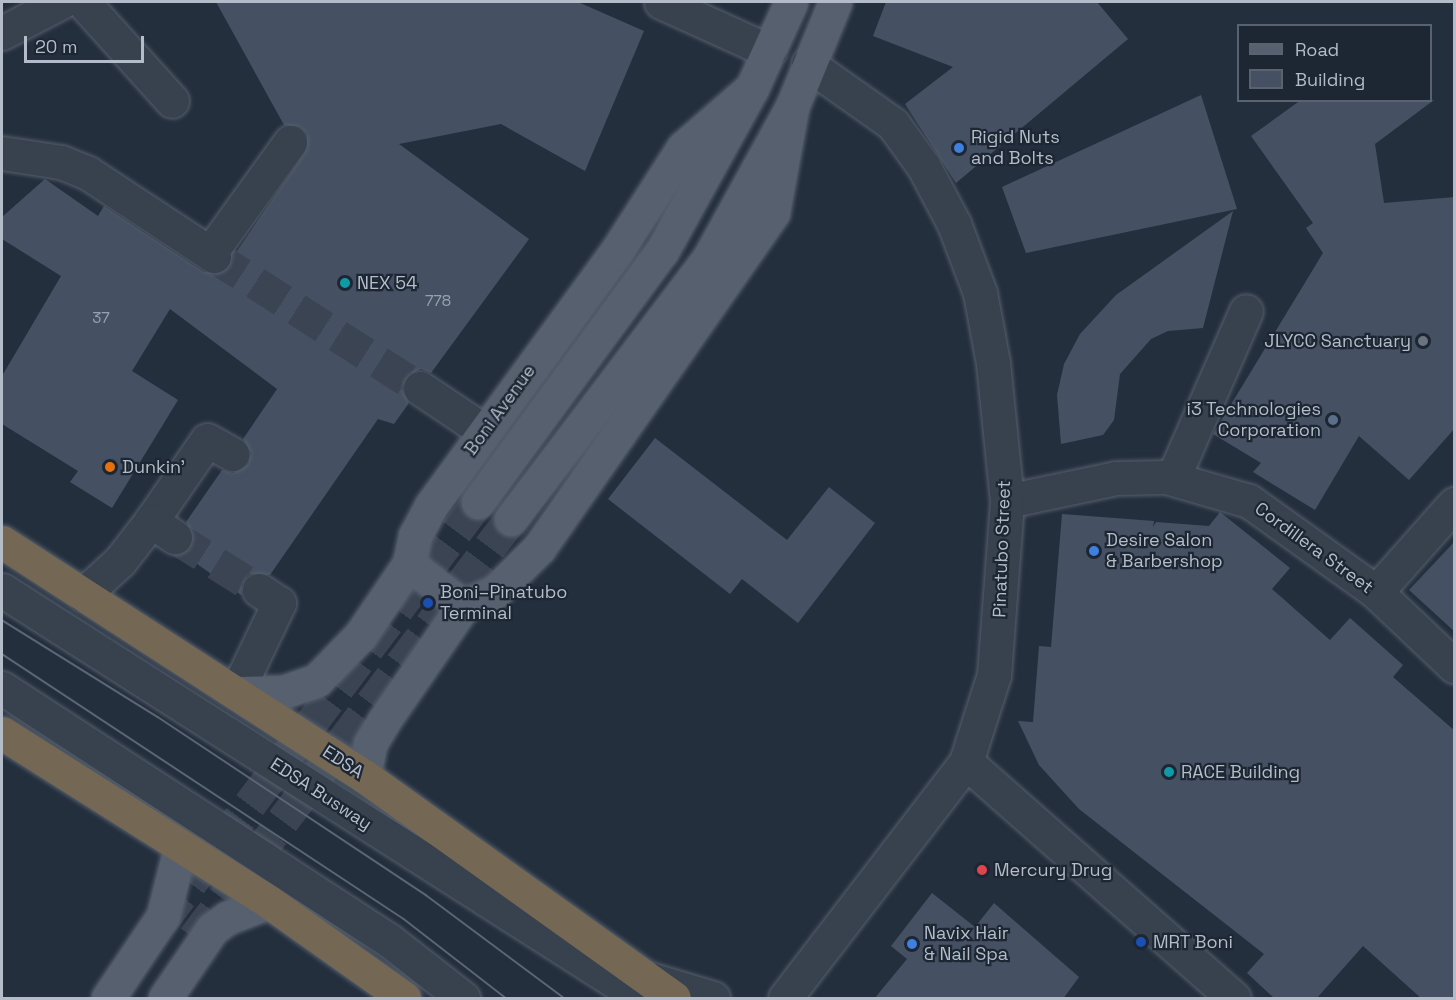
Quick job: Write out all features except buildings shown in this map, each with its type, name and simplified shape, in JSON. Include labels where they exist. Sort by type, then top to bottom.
[{"type":"highway","name":"EDSA","points":[[2,542],[364,776],[655,992]]},
{"type":"highway","points":[[2,733],[180,849],[268,902],[404,999]]},
{"type":"main road","name":"Boni Avenue","points":[[478,502],[662,251],[752,88],[791,2]]},
{"type":"main road","points":[[511,519],[709,258],[792,107],[835,2]]},
{"type":"main road","name":"Boni Avenue","points":[[236,693],[283,692],[317,680],[360,636],[408,564],[416,536],[431,506],[615,254],[683,148],[752,88]]},
{"type":"main road","points":[[364,776],[370,744],[463,606],[495,592],[539,548],[773,212],[792,107]]},
{"type":"main road","points":[[408,564],[463,606]]},
{"type":"main road","points":[[108,999],[163,916],[180,849]]},
{"type":"main road","points":[[165,999],[212,929],[227,918],[268,902]]},
{"type":"street","points":[[2,33],[61,2]]},
{"type":"street","points":[[83,2],[172,101]]},
{"type":"street","points":[[661,2],[769,51]]},
{"type":"street","name":"Pinatubo Street","points":[[784,999],[966,762],[994,675],[1007,501],[989,339],[980,293],[954,224],[924,167],[893,124],[808,64]]},
{"type":"street","points":[[2,153],[61,162],[88,173],[212,254],[290,142]]},
{"type":"street","points":[[1173,478],[1246,311]]},
{"type":"street","points":[[420,388],[484,431]]},
{"type":"street","points":[[83,595],[120,561],[163,529],[207,440],[232,454]]},
{"type":"street","name":"Cordillera Street","points":[[1007,501],[1116,478],[1173,478],[1249,501],[1376,592],[1455,666]]},
{"type":"street","points":[[1376,592],[1455,504]]},
{"type":"street","name":"EDSA Busway","points":[[2,590],[655,992]]},
{"type":"street","points":[[236,693],[279,603],[260,590]]},
{"type":"street","points":[[2,688],[390,941],[463,999]]},
{"type":"street","points":[[966,762],[1234,999]]},
{"type":"street","points":[[655,992],[713,999]]},
{"type":"tunnel","points":[[214,256],[420,388]]},
{"type":"tunnel","points":[[161,922],[478,502]]},
{"type":"tunnel","points":[[194,938],[511,519]]},
{"type":"tunnel","points":[[175,537],[259,590]]},
{"type":"tram line","points":[[2,620],[158,717],[426,895],[564,998]]},
{"type":"tram line","points":[[2,654],[404,919],[506,998]]},
{"type":"place","name":"Rigid Nuts and Bolts","points":[[959,148]]},
{"type":"place","name":"NEX 54","points":[[345,283]]},
{"type":"place","name":"JLYCC Sanctuary","points":[[1423,341]]},
{"type":"place","name":"i3 Technologies Corporation","points":[[1333,420]]},
{"type":"place","name":"Dunkin'","points":[[110,467]]},
{"type":"place","name":"Desire Salon & Barbershop","points":[[1094,551]]},
{"type":"place","name":"Boni–Pinatubo Terminal","points":[[428,603]]},
{"type":"place","name":"RACE Building","points":[[1169,772]]},
{"type":"place","name":"Mercury Drug","points":[[982,870]]},
{"type":"place","name":"MRT Boni","points":[[1141,942]]},
{"type":"place","name":"Navix Hair & Nail Spa","points":[[912,944]]}]
